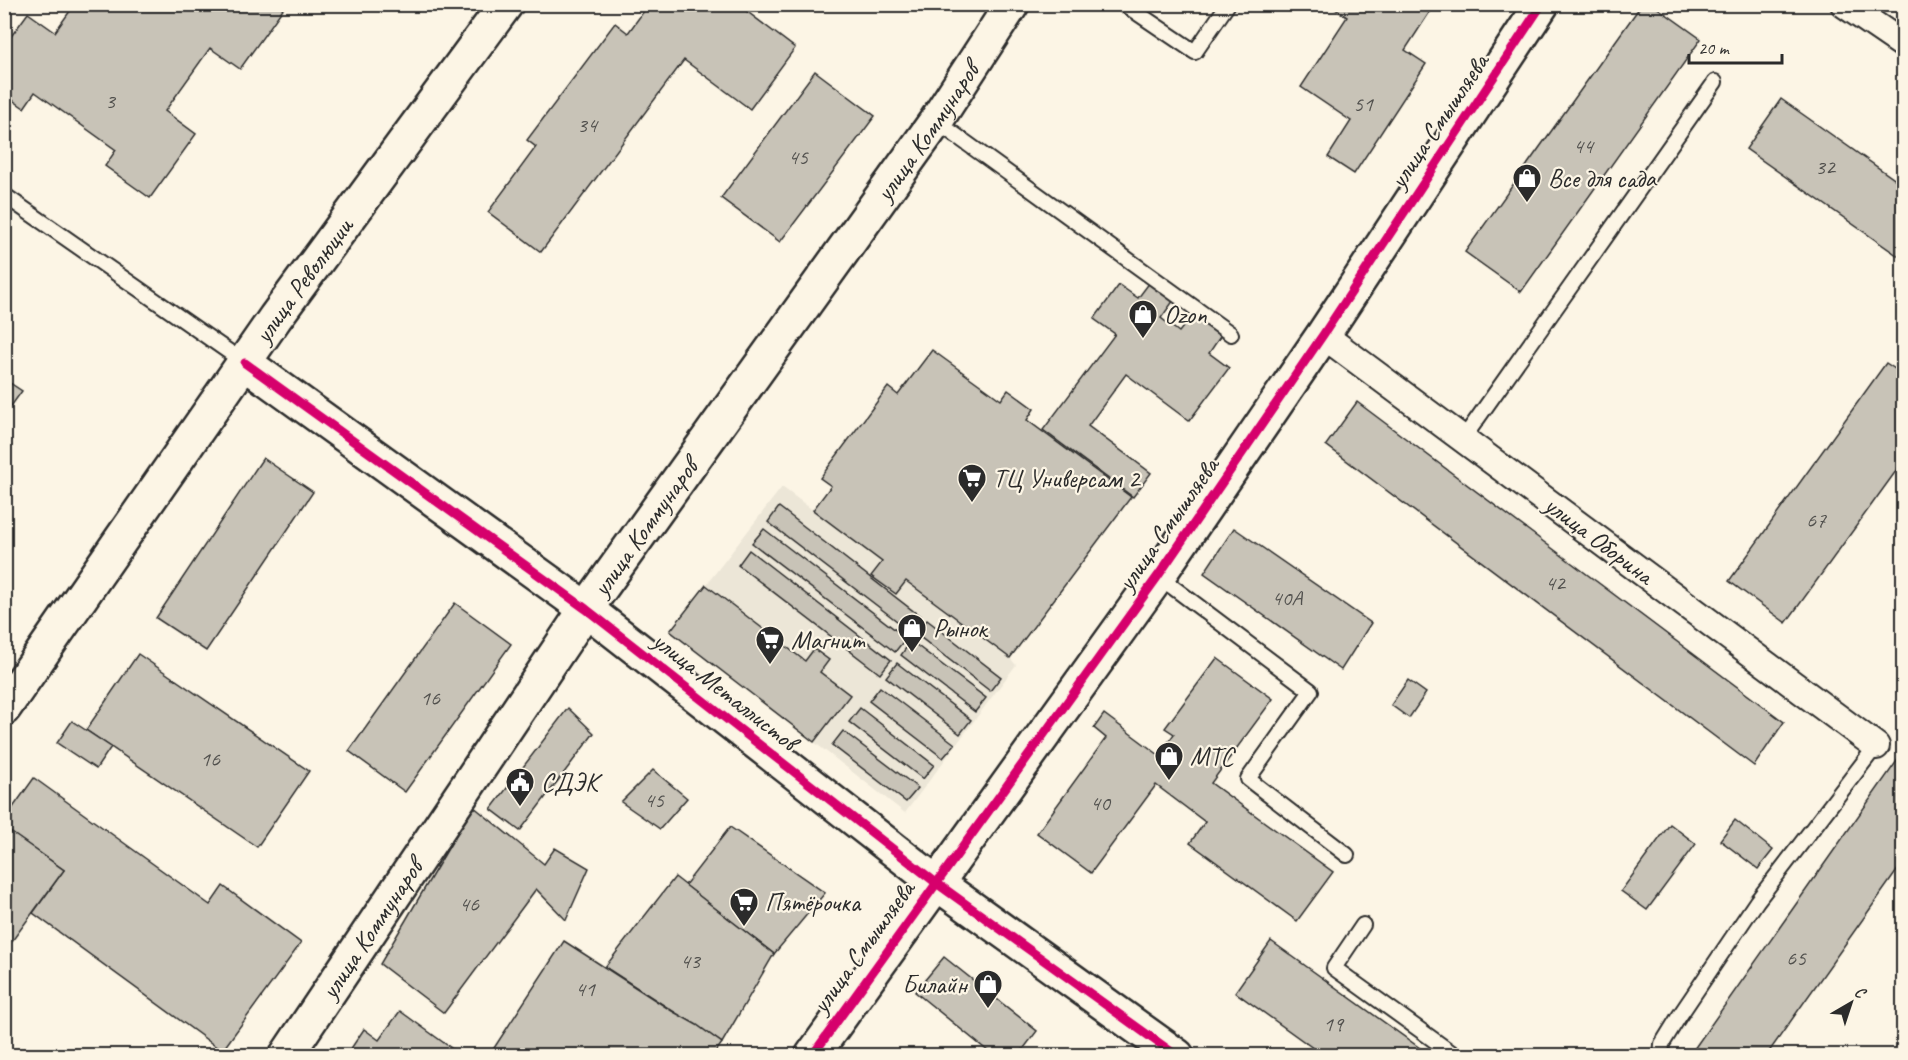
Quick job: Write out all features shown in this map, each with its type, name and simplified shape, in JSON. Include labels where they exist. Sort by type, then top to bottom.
[{"type":"street","name":"улица Революции","points":[[4,708],[275,318],[506,4]]},
{"type":"street","name":"улица Коммунаров","points":[[286,1056],[586,609],[936,121],[1012,4]]},
{"type":"street","name":"улица Смышляева","points":[[812,1056],[935,882],[1158,576],[1323,335],[1542,4]]},
{"type":"street","points":[[1844,4],[1904,45]]},
{"type":"street","name":"улица Оборина","points":[[1323,335],[1876,746]]},
{"type":"street","name":"улица Металлистов","points":[[245,363],[586,609],[935,882],[1176,1056]]},
{"type":"lane","points":[[1124,4],[1195,52],[1228,4]]},
{"type":"lane","points":[[1463,439],[1714,82]]},
{"type":"lane","points":[[936,121],[1231,334]]},
{"type":"lane","points":[[4,195],[245,363]]},
{"type":"lane","points":[[1158,576],[1311,691],[1248,779],[1347,855]]},
{"type":"lane","points":[[1661,1056],[1662,1044],[1756,901],[1876,746]]},
{"type":"lane","points":[[1363,925],[1334,968],[1456,1056]]},
{"type":"shaded area","name":"Рынок","points":[[782,487],[882,562],[872,576],[896,594],[906,581],[1010,658],[1016,665],[905,813],[814,742],[805,661],[706,585]]},
{"type":"building","points":[[75,4],[284,4],[285,6],[240,69],[210,48],[165,111],[196,134],[150,198],[105,166],[116,150],[35,92],[24,108],[4,94],[4,46],[28,13],[55,32]]},
{"type":"building","points":[[649,4],[737,4],[795,48],[750,109],[684,60],[541,252],[488,212],[536,147],[527,140],[615,23],[628,33]]},
{"type":"building","points":[[1328,4],[1435,4],[1405,50],[1426,64],[1354,174],[1328,157],[1351,121],[1301,87],[1347,17]]},
{"type":"building","points":[[1642,4],[1652,4],[1701,39],[1521,292],[1465,252]]},
{"type":"building","points":[[815,71],[875,116],[780,242],[721,198]]},
{"type":"building","points":[[1781,99],[1904,186],[1904,260],[1746,149]]},
{"type":"building","points":[[1150,282],[1174,300],[1161,318],[1179,332],[1194,313],[1222,334],[1209,353],[1229,368],[1189,421],[1126,374],[1088,426],[1151,473],[1133,497],[1043,430],[1115,334],[1094,319],[1119,285],[1138,298]]},
{"type":"building","name":"ТЦ Универсам 2","points":[[932,350],[1001,400],[1008,390],[1034,409],[1027,420],[1131,497],[1010,658],[906,581],[896,594],[871,576],[882,562],[813,510],[831,486],[820,478],[888,387],[898,395]]},
{"type":"building","points":[[1886,363],[1904,375],[1904,460],[1786,623],[1729,581]]},
{"type":"building","points":[[4,379],[22,391],[4,416]]},
{"type":"building","points":[[1357,402],[1784,722],[1754,766],[1326,445]]},
{"type":"building","points":[[263,458],[313,492],[206,651],[156,618]]},
{"type":"building","points":[[779,507],[921,617],[910,631],[768,522]]},
{"type":"building","points":[[1234,528],[1371,623],[1341,670],[1204,573]]},
{"type":"building","points":[[764,529],[906,638],[895,652],[752,543]]},
{"type":"building","points":[[749,550],[891,660],[880,674],[738,565]]},
{"type":"building","name":"Магнит","points":[[706,585],[805,661],[814,649],[829,660],[820,672],[850,695],[814,742],[670,631]]},
{"type":"building","points":[[455,603],[511,644],[405,792],[349,751]]},
{"type":"building","points":[[927,620],[1001,677],[990,691],[916,634]]},
{"type":"building","points":[[911,641],[986,698],[975,712],[901,655]]},
{"type":"building","points":[[138,654],[309,771],[257,847],[86,730]]},
{"type":"building","points":[[1217,658],[1273,699],[1211,783],[1333,872],[1297,921],[1190,843],[1205,822],[1156,785],[1091,873],[1037,833],[1106,738],[1094,728],[1104,714],[1159,755],[1174,734],[1165,728]]},
{"type":"building","points":[[897,663],[971,720],[960,734],[886,677]]},
{"type":"building","points":[[1408,680],[1426,693],[1409,718],[1391,705]]},
{"type":"building","points":[[880,687],[955,744],[943,758],[869,701]]},
{"type":"building","points":[[568,708],[594,733],[520,831],[491,809]]},
{"type":"building","points":[[860,708],[934,765],[923,779],[849,722]]},
{"type":"building","points":[[72,721],[111,747],[96,769],[57,743]]},
{"type":"building","points":[[843,731],[918,788],[906,802],[832,745]]},
{"type":"building","points":[[1904,751],[1904,861],[1766,1056],[1689,1056]]},
{"type":"building","points":[[653,770],[687,798],[660,829],[621,802]]},
{"type":"building","points":[[34,778],[210,905],[223,886],[301,943],[222,1051],[33,913],[64,870],[4,828],[4,820]]},
{"type":"building","points":[[473,806],[544,864],[555,848],[589,868],[566,920],[536,889],[444,1013],[380,964]]},
{"type":"building","points":[[1735,820],[1773,850],[1758,869],[1720,840]]},
{"type":"building","points":[[1670,824],[1696,844],[1647,910],[1621,891]]},
{"type":"building","points":[[730,827],[825,893],[774,954],[685,885]]},
{"type":"building","points":[[9,831],[64,870],[4,952],[4,838]]},
{"type":"building","points":[[675,877],[774,954],[722,1043],[605,967]]},
{"type":"building","points":[[564,941],[722,1043],[713,1056],[499,1056],[492,1051]]},
{"type":"building","points":[[1271,941],[1431,1056],[1324,1056],[1235,992]]},
{"type":"building","points":[[944,957],[1037,1031],[1018,1056],[994,1056],[915,992]]},
{"type":"building","points":[[400,1011],[462,1056],[346,1056],[364,1029],[379,1040]]},
{"type":"cycle path","points":[[812,1056],[1158,576],[1323,335],[1542,4]]},
{"type":"cycle path","points":[[245,363],[586,609],[935,882],[1177,1056]]},
{"type":"place","name":"Все для сада","points":[[1527,204]]},
{"type":"place","name":"Ozon","points":[[1143,340]]},
{"type":"place","name":"ТЦ Универсам 2","points":[[972,504]]},
{"type":"place","name":"Рынок","points":[[912,654]]},
{"type":"place","name":"Магнит","points":[[770,666]]},
{"type":"place","name":"МТС","points":[[1169,782]]},
{"type":"place","name":"СДЭК","points":[[520,808]]},
{"type":"place","name":"Пятёрочка","points":[[744,928]]},
{"type":"place","name":"Билайн","points":[[988,1010]]}]
